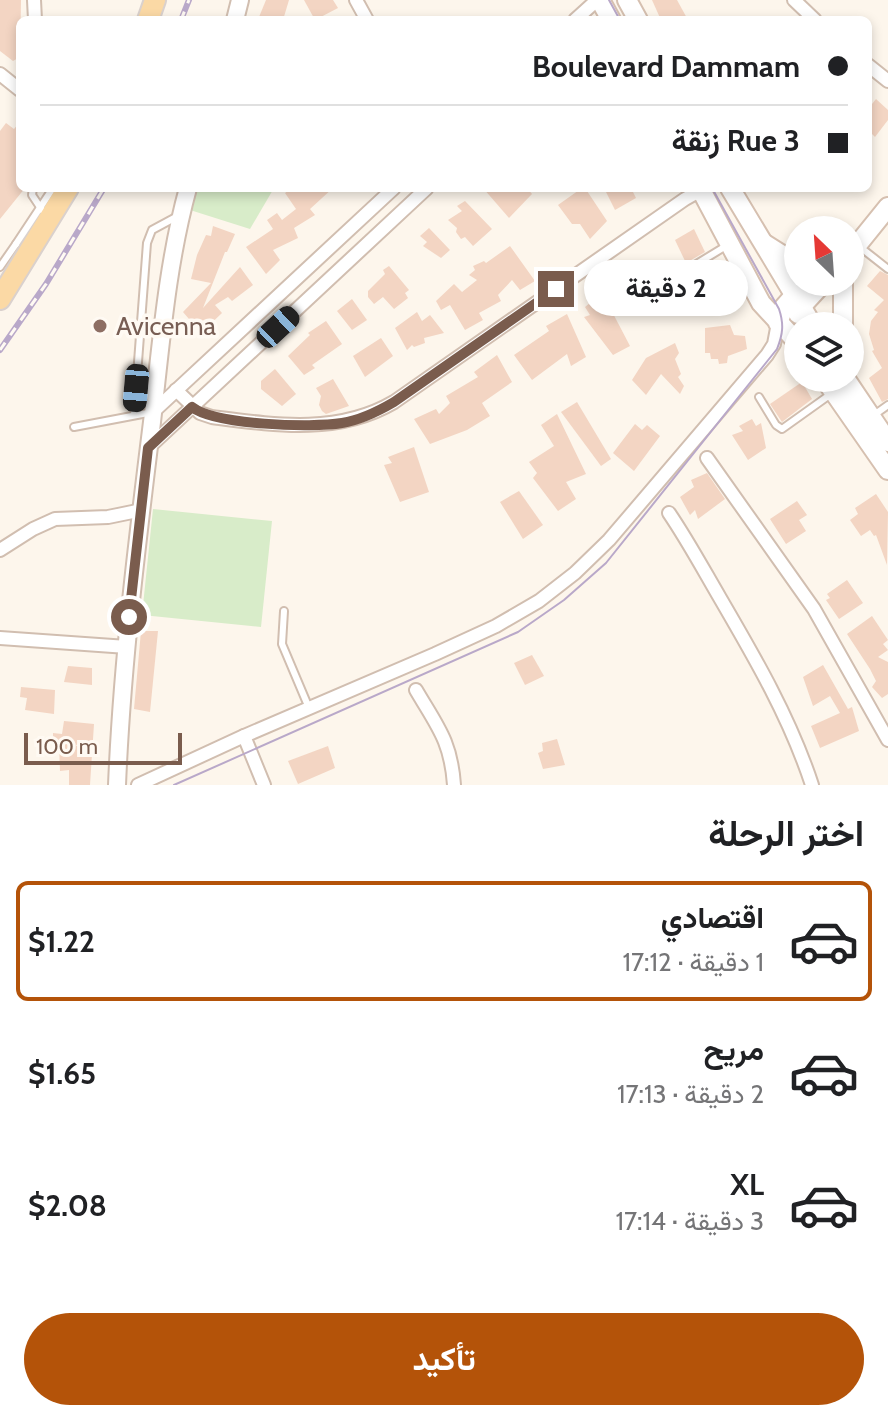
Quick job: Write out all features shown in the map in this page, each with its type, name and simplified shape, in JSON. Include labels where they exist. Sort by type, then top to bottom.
[{"type":"main road","points":[[0,299],[23,248],[45,213],[64,192]]},
{"type":"main road","points":[[703,192],[761,303],[784,328]]},
{"type":"main road","points":[[732,192],[761,242],[784,273]]},
{"type":"main road","points":[[864,235],[888,207]]},
{"type":"main road","points":[[761,242],[784,256]]},
{"type":"main road","points":[[845,392],[888,470]]},
{"type":"main road","points":[[849,392],[888,442]]},
{"type":"street","points":[[580,16],[598,0]]},
{"type":"street","points":[[794,0],[811,16]]},
{"type":"street","points":[[872,68],[888,81]]},
{"type":"street","points":[[0,74],[16,87]]},
{"type":"street","points":[[117,785],[127,647],[148,448],[181,214],[187,192]]},
{"type":"street","points":[[153,412],[390,192]]},
{"type":"street","points":[[148,448],[423,192]]},
{"type":"street","points":[[176,390],[192,407],[212,417],[296,425],[338,424],[379,411],[696,192]]},
{"type":"street","points":[[138,785],[496,626],[557,588],[609,540],[774,344],[784,337]]},
{"type":"street","points":[[707,458],[814,609],[888,740]]},
{"type":"street","points":[[0,550],[55,519],[108,517],[142,510]]},
{"type":"street","points":[[669,513],[687,539],[771,688],[796,740],[812,785]]},
{"type":"street","points":[[0,638],[127,647]]},
{"type":"street","points":[[416,690],[446,739],[454,785]]},
{"type":"street","points":[[244,736],[264,785]]},
{"type":"lane","points":[[32,192],[45,213]]},
{"type":"lane","points":[[45,213],[52,192]]},
{"type":"lane","points":[[134,415],[147,243],[152,230],[181,214]]},
{"type":"lane","points":[[685,271],[729,244]]},
{"type":"lane","points":[[0,267],[23,248]]},
{"type":"lane","points":[[864,256],[888,269]]},
{"type":"lane","points":[[759,397],[776,425],[782,429],[828,392]]},
{"type":"lane","points":[[871,417],[888,405]]},
{"type":"lane","points":[[74,427],[153,412]]},
{"type":"lane","points":[[284,611],[282,644],[309,708]]},
{"type":"green space","points":[[195,192],[272,192],[250,229],[190,210]]},
{"type":"green space","points":[[153,509],[272,521],[261,627],[142,615]]},
{"type":"building","points":[[0,0],[21,0],[21,16],[16,16],[16,59],[13,61],[0,51]]},
{"type":"building","points":[[266,0],[289,0],[284,16],[259,16]]},
{"type":"building","points":[[304,0],[333,0],[338,8],[323,16],[313,16]]},
{"type":"building","points":[[652,0],[677,0],[686,16],[659,16]]},
{"type":"building","points":[[876,99],[888,110],[888,120],[875,137],[872,134],[872,104]]},
{"type":"building","points":[[6,123],[14,129],[16,127],[16,192],[22,192],[0,219],[0,131]]},
{"type":"building","points":[[329,192],[310,209],[315,215],[294,228],[298,238],[273,250],[280,260],[266,274],[246,247],[273,229],[267,220],[277,213],[282,220],[296,209],[285,193]]},
{"type":"building","points":[[486,192],[530,192],[532,194],[509,218]]},
{"type":"building","points":[[576,192],[588,192],[607,221],[590,239],[580,224],[572,224],[558,205]]},
{"type":"building","points":[[606,192],[633,192],[636,198],[615,210]]},
{"type":"building","points":[[465,201],[492,229],[473,246],[465,237],[461,239],[457,228],[448,220],[462,211],[457,206]]},
{"type":"building","points":[[213,226],[235,234],[203,308],[240,267],[253,285],[232,301],[228,297],[215,305],[222,313],[201,333],[183,312],[211,283],[191,279],[197,255],[206,235],[211,236]]},
{"type":"building","points":[[429,228],[450,250],[441,258],[423,246],[427,242],[420,236]]},
{"type":"building","points":[[694,229],[705,252],[686,263],[675,240]]},
{"type":"building","points":[[510,246],[535,281],[520,290],[512,280],[498,295],[501,301],[479,313],[483,320],[465,330],[450,305],[441,310],[436,301],[454,284],[462,292],[477,280],[469,275],[475,270],[473,266],[486,263]]},
{"type":"building","points":[[389,266],[409,290],[405,293],[408,298],[394,309],[383,297],[374,304],[368,297],[368,291]]},
{"type":"building","points":[[646,270],[668,303],[657,310],[635,279]]},
{"type":"building","points":[[709,271],[726,297],[704,308],[688,283]]},
{"type":"building","points":[[880,271],[888,275],[888,399],[882,402],[869,378],[882,368],[872,351],[869,334],[871,321],[878,312],[874,310],[884,300],[867,286]]},
{"type":"building","points":[[596,298],[600,305],[607,302],[630,346],[613,355],[584,317],[590,315],[585,307]]},
{"type":"building","points":[[352,299],[367,320],[352,330],[337,311]]},
{"type":"building","points":[[417,312],[422,321],[430,315],[444,333],[424,338],[425,343],[412,345],[407,350],[395,328]]},
{"type":"building","points":[[567,314],[586,357],[571,366],[567,354],[532,380],[514,355],[549,331],[546,326]]},
{"type":"building","points":[[326,321],[342,344],[312,365],[315,368],[304,375],[288,356],[310,335],[308,333]]},
{"type":"building","points":[[730,325],[734,335],[745,336],[747,349],[728,356],[727,363],[719,364],[718,359],[711,359],[710,353],[705,353],[705,328]]},
{"type":"building","points":[[381,338],[393,356],[365,377],[353,356]]},
{"type":"building","points":[[675,343],[679,353],[675,359],[681,374],[678,377],[684,386],[680,394],[661,374],[646,395],[632,380],[646,358]]},
{"type":"building","points":[[497,355],[512,382],[482,403],[490,416],[467,430],[430,444],[414,419],[436,409],[439,414],[450,403],[446,396],[478,377],[474,372]]},
{"type":"building","points":[[275,369],[296,394],[282,406],[261,389],[261,381]]},
{"type":"building","points":[[333,379],[349,406],[326,414],[319,405],[321,396],[316,388]]},
{"type":"building","points":[[787,392],[808,392],[812,399],[782,422],[770,404]]},
{"type":"building","points":[[577,402],[611,459],[601,466],[561,412]]},
{"type":"building","points":[[557,414],[586,474],[566,482],[576,499],[558,511],[533,478],[537,473],[529,462],[554,446],[541,425]]},
{"type":"building","points":[[752,419],[756,426],[761,423],[766,448],[748,460],[732,435],[743,431],[739,426]]},
{"type":"building","points":[[635,424],[642,430],[647,425],[660,436],[634,471],[613,453]]},
{"type":"building","points":[[414,447],[429,492],[400,502],[384,465],[392,463],[388,457]]},
{"type":"building","points":[[707,473],[725,499],[698,519],[695,510],[690,515],[680,497],[694,487],[691,480]]},
{"type":"building","points":[[519,491],[543,525],[523,539],[500,502]]},
{"type":"building","points":[[876,494],[888,512],[887,565],[876,535],[870,530],[861,536],[850,520],[858,514],[855,508]]},
{"type":"building","points":[[797,501],[807,515],[799,520],[806,531],[786,544],[770,519]]},
{"type":"building","points":[[847,580],[863,603],[839,619],[826,600],[830,598],[827,594]]},
{"type":"building","points":[[872,616],[888,640],[883,644],[888,650],[878,657],[888,662],[888,694],[882,698],[872,687],[876,681],[847,634]]},
{"type":"building","points":[[141,631],[158,631],[150,712],[134,709]]},
{"type":"building","points":[[532,655],[544,676],[525,685],[514,663]]},
{"type":"building","points":[[823,665],[848,709],[852,707],[859,731],[820,748],[811,726],[840,713],[830,696],[813,706],[803,677]]},
{"type":"building","points":[[68,666],[92,668],[92,685],[64,682]]},
{"type":"building","points":[[21,687],[55,690],[54,714],[25,710],[27,698],[20,697]]},
{"type":"building","points":[[64,721],[94,724],[90,785],[69,785],[69,770],[60,771],[59,744],[53,744],[53,733],[62,734]]},
{"type":"building","points":[[557,739],[565,765],[543,769],[538,753],[543,751],[542,743]]},
{"type":"building","points":[[328,746],[335,768],[298,784],[288,761]]},
{"type":"tram line","points":[[609,0],[618,16]]},
{"type":"tram line","points":[[174,785],[518,632],[564,600],[606,563],[777,349],[781,339],[779,309],[714,192]]},
{"type":"railway","points":[[183,16],[189,0]]},
{"type":"railway","points":[[0,350],[46,284],[102,192]]},
{"type":"place","name":"Avicenna","points":[[100,326]]},
{"type":"route","points":[[129,617],[148,448],[192,407],[200,413],[229,420],[296,425],[354,421],[394,402],[556,289]]}]
